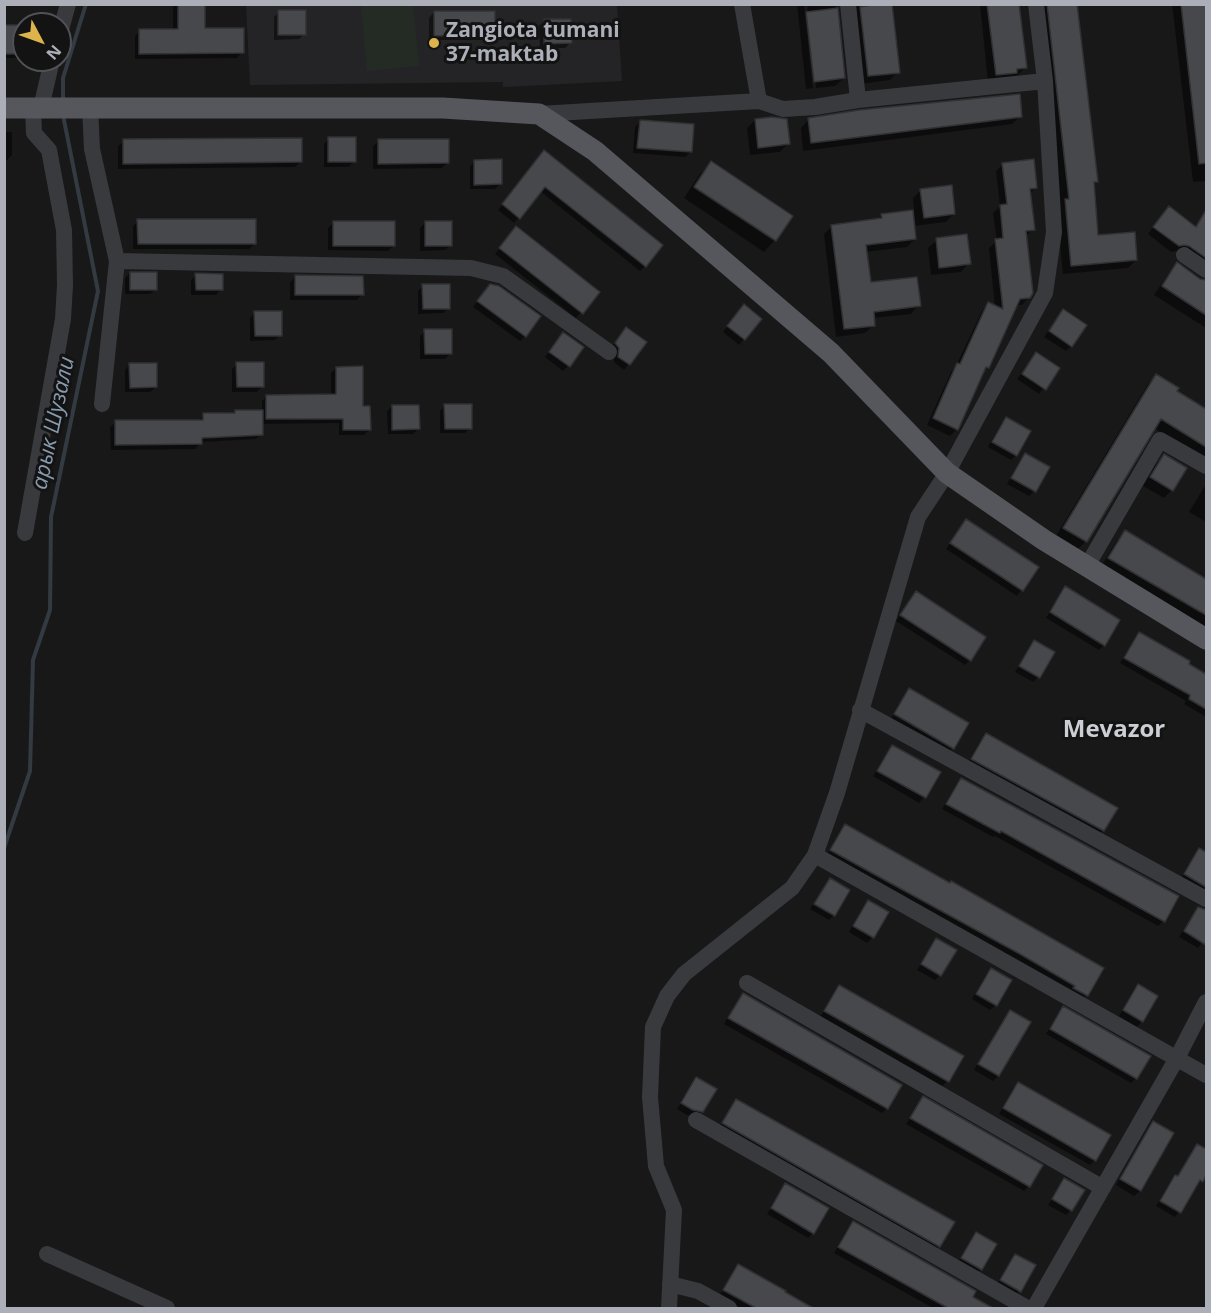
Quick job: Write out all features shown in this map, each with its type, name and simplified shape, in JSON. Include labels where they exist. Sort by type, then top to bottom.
[{"type":"main road","points":[[4,108],[442,108],[539,114],[595,151],[831,353],[947,472],[1044,540],[1206,639]]},
{"type":"street","points":[[742,4],[759,101]]},
{"type":"street","points":[[848,4],[858,100]]},
{"type":"street","points":[[669,1308],[674,1210],[656,1166],[650,1097],[653,1027],[667,996],[684,974],[792,888],[815,855],[837,793],[918,517],[947,472],[1045,293],[1054,232],[1045,81],[1036,4]]},
{"type":"street","points":[[25,533],[63,320],[65,285],[64,230],[49,150],[34,133],[49,72]]},
{"type":"street","points":[[539,114],[759,101],[783,109],[815,107],[858,100],[1045,81]]},
{"type":"street","points":[[82,107],[117,261],[102,404]]},
{"type":"street","points":[[1184,255],[1206,270]]},
{"type":"street","points":[[117,261],[471,268],[503,276],[609,352]]},
{"type":"street","points":[[1087,566],[1160,440],[1206,466]]},
{"type":"street","points":[[860,710],[1206,899]]},
{"type":"street","points":[[815,855],[1206,1075]]},
{"type":"street","points":[[747,983],[1102,1188]]},
{"type":"street","points":[[1034,1308],[1177,1058],[1206,1002]]},
{"type":"street","points":[[696,1120],[1027,1308]]},
{"type":"street","points":[[47,1254],[168,1308]]},
{"type":"street","points":[[670,1284],[698,1291],[729,1308]]},
{"type":"shaded area","name":"Zangiota tumani 37-maktab","points":[[246,5],[617,5],[622,81],[503,87],[503,82],[250,85]]},
{"type":"shaded area","points":[[361,5],[413,5],[419,66],[367,71]]},
{"type":"building","points":[[178,4],[205,4],[205,28],[244,28],[244,53],[139,54],[139,29],[178,29]]},
{"type":"building","points":[[892,4],[900,73],[868,76],[860,7]]},
{"type":"building","points":[[987,4],[1019,4],[1027,68],[1017,69],[1017,73],[996,75]]},
{"type":"building","points":[[1047,4],[1077,4],[1098,182],[1094,182],[1098,235],[1135,232],[1137,260],[1071,266],[1065,199],[1069,199]]},
{"type":"building","points":[[1181,4],[1206,4],[1206,163],[1199,164]]},
{"type":"building","points":[[838,8],[845,78],[814,82],[806,12]]},
{"type":"building","points":[[278,10],[306,10],[306,35],[278,35]]},
{"type":"building","points":[[434,11],[495,11],[495,35],[434,36]]},
{"type":"building","points":[[544,19],[571,19],[572,43],[544,44]]},
{"type":"building","points":[[4,25],[12,25],[12,54],[4,54]]},
{"type":"building","points":[[1020,94],[1022,117],[811,143],[808,118],[859,110]]},
{"type":"building","points":[[772,117],[787,119],[790,144],[758,148],[755,119]]},
{"type":"building","points":[[640,120],[694,124],[692,152],[637,148]]},
{"type":"building","points":[[328,137],[356,137],[356,162],[328,162]]},
{"type":"building","points":[[302,138],[302,162],[123,164],[123,139]]},
{"type":"building","points":[[378,139],[449,139],[449,163],[378,164]]},
{"type":"building","points":[[544,150],[663,245],[646,267],[545,187],[520,219],[502,204]]},
{"type":"building","points":[[502,159],[502,184],[474,185],[474,160]]},
{"type":"building","points":[[1034,159],[1037,188],[1030,189],[1035,230],[1026,231],[1033,293],[1030,298],[1020,299],[958,430],[933,418],[957,363],[960,364],[988,302],[1003,309],[995,239],[1003,238],[1000,205],[1007,204],[1002,163]]},
{"type":"building","points":[[711,161],[793,216],[776,241],[694,187]]},
{"type":"building","points":[[952,185],[955,214],[924,218],[920,189]]},
{"type":"building","points":[[1169,206],[1196,227],[1206,210],[1206,258],[1189,246],[1179,246],[1153,227]]},
{"type":"building","points":[[913,210],[916,239],[866,245],[871,282],[917,277],[921,306],[874,312],[875,326],[844,329],[831,225],[882,218],[881,214]]},
{"type":"building","points":[[137,219],[256,219],[256,244],[138,244]]},
{"type":"building","points":[[333,221],[395,221],[395,246],[333,246]]},
{"type":"building","points":[[425,221],[452,221],[452,246],[425,246]]},
{"type":"building","points":[[516,226],[600,292],[583,314],[499,248]]},
{"type":"building","points":[[967,234],[971,264],[939,268],[936,238]]},
{"type":"building","points":[[1177,262],[1200,279],[1206,280],[1206,315],[1162,286]]},
{"type":"building","points":[[130,272],[157,272],[157,290],[130,290]]},
{"type":"building","points":[[195,273],[223,274],[223,290],[196,290]]},
{"type":"building","points":[[295,275],[363,276],[364,295],[295,295]]},
{"type":"building","points":[[422,284],[450,284],[450,309],[423,309]]},
{"type":"building","points":[[490,284],[499,286],[541,316],[526,337],[477,301]]},
{"type":"building","points":[[744,304],[762,319],[745,340],[727,326]]},
{"type":"building","points":[[1063,309],[1087,325],[1072,347],[1049,331]]},
{"type":"building","points":[[254,311],[282,311],[282,336],[255,336]]},
{"type":"building","points":[[626,327],[647,342],[630,365],[618,357],[619,348],[615,343]]},
{"type":"building","points":[[424,329],[452,329],[452,354],[425,354]]},
{"type":"building","points":[[563,332],[584,347],[570,367],[549,352]]},
{"type":"building","points":[[1036,352],[1060,368],[1046,390],[1022,374]]},
{"type":"building","points":[[236,362],[264,362],[264,387],[237,387]]},
{"type":"building","points":[[129,363],[157,363],[157,387],[130,388]]},
{"type":"building","points":[[363,366],[363,406],[370,406],[371,430],[343,430],[343,419],[266,419],[266,395],[336,394],[336,367]]},
{"type":"building","points":[[1156,374],[1179,388],[1177,391],[1206,409],[1206,447],[1161,419],[1087,542],[1063,528]]},
{"type":"building","points":[[444,404],[472,404],[472,429],[445,429]]},
{"type":"building","points":[[392,405],[419,405],[420,429],[392,430]]},
{"type":"building","points":[[235,410],[263,410],[263,435],[202,438],[202,444],[115,445],[115,420],[203,420],[203,413],[235,413]]},
{"type":"building","points":[[1006,417],[1031,431],[1017,456],[992,442]]},
{"type":"building","points":[[1025,453],[1050,467],[1036,492],[1011,478]]},
{"type":"building","points":[[1164,454],[1187,468],[1173,491],[1150,477]]},
{"type":"building","points":[[966,519],[1039,567],[1023,591],[950,543]]},
{"type":"building","points":[[1125,530],[1206,579],[1206,615],[1108,558]]},
{"type":"building","points":[[1065,586],[1120,620],[1105,646],[1050,612]]},
{"type":"building","points":[[916,591],[986,637],[971,661],[900,615]]},
{"type":"building","points":[[1139,632],[1190,661],[1189,664],[1206,674],[1206,709],[1189,699],[1190,695],[1124,658]]},
{"type":"building","points":[[1034,640],[1055,652],[1040,678],[1019,666]]},
{"type":"building","points":[[909,688],[969,723],[954,749],[894,714]]},
{"type":"building","points":[[986,733],[1118,808],[1104,831],[971,759]]},
{"type":"building","points":[[892,745],[941,772],[926,798],[877,771]]},
{"type":"building","points":[[961,778],[1179,896],[1165,922],[1001,831],[1000,833],[946,804]]},
{"type":"building","points":[[845,824],[1104,968],[1088,996],[1020,954],[830,850]]},
{"type":"building","points":[[1199,848],[1206,852],[1206,887],[1184,874]]},
{"type":"building","points":[[830,878],[850,890],[835,916],[814,904]]},
{"type":"building","points":[[868,900],[889,912],[874,938],[853,926]]},
{"type":"building","points":[[1198,907],[1206,910],[1206,945],[1184,931]]},
{"type":"building","points":[[936,938],[957,950],[941,976],[921,964]]},
{"type":"building","points":[[991,968],[1012,980],[997,1006],[976,994]]},
{"type":"building","points":[[1138,984],[1158,996],[1143,1022],[1123,1010]]},
{"type":"building","points":[[839,985],[964,1056],[949,1082],[824,1011]]},
{"type":"building","points":[[743,993],[902,1085],[888,1109],[728,1018]]},
{"type":"building","points":[[1063,1006],[1151,1056],[1137,1079],[1050,1029]]},
{"type":"building","points":[[1010,1010],[1031,1022],[999,1076],[978,1064]]},
{"type":"building","points":[[696,1077],[717,1089],[703,1112],[693,1110],[681,1103]]},
{"type":"building","points":[[1018,1082],[1111,1135],[1096,1161],[1003,1108]]},
{"type":"building","points":[[923,1096],[1043,1165],[1030,1187],[910,1118]]},
{"type":"building","points":[[736,1099],[955,1222],[940,1247],[722,1123]]},
{"type":"building","points":[[1153,1121],[1174,1133],[1141,1191],[1120,1179]]},
{"type":"building","points":[[1197,1144],[1206,1149],[1206,1175],[1203,1182],[1200,1180],[1181,1213],[1160,1201]]},
{"type":"building","points":[[1064,1178],[1085,1190],[1072,1211],[1052,1199]]},
{"type":"building","points":[[785,1183],[829,1208],[814,1234],[771,1208]]},
{"type":"building","points":[[853,1221],[976,1291],[973,1297],[993,1308],[948,1308],[838,1247]]},
{"type":"building","points":[[976,1232],[997,1244],[982,1270],[961,1258]]},
{"type":"building","points":[[1015,1254],[1036,1265],[1021,1292],[1000,1280]]},
{"type":"building","points":[[738,1264],[813,1308],[756,1308],[723,1290]]},
{"type":"waterway","name":"арык Шузали","points":[[63,101],[63,78],[86,4]]},
{"type":"waterway","name":"арык Шузали","points":[[4,848],[30,771],[33,660],[50,610],[51,517],[98,291],[63,115]]},
{"type":"place","name":"Zangiota tumani 37-maktab","points":[[434,43]]},
{"type":"district","name":"Mevazor","points":[[1114,730]]}]
